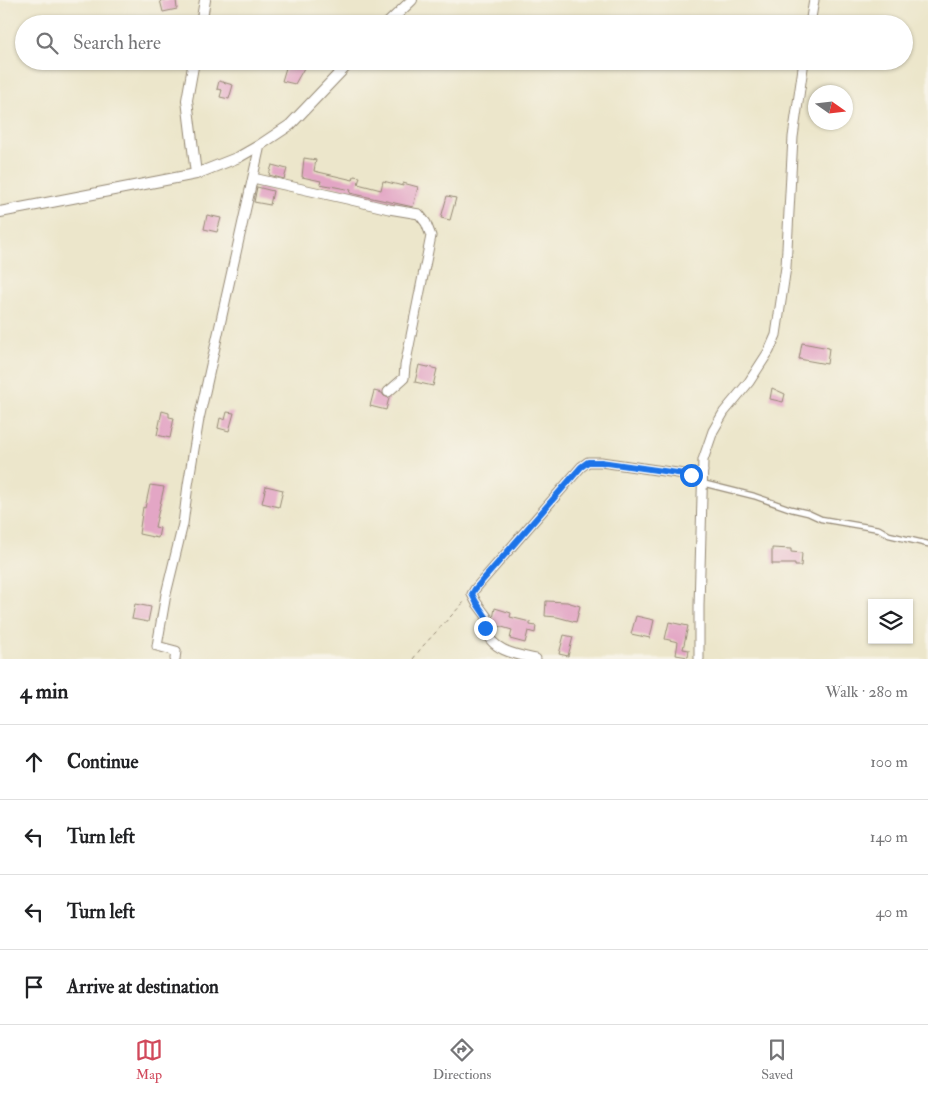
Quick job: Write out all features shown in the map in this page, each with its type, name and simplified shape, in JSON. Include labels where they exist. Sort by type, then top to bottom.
[{"type":"street","points":[[202,15],[205,0]]},
{"type":"street","points":[[396,15],[412,0]]},
{"type":"street","points":[[812,15],[814,0]]},
{"type":"street","points":[[192,70],[187,100],[196,174]]},
{"type":"street","points":[[0,212],[196,174],[239,157],[290,125],[342,70]]},
{"type":"street","points":[[699,659],[698,606],[704,460],[713,431],[724,412],[749,382],[769,351],[776,335],[786,267],[793,137],[803,70]]},
{"type":"street","points":[[175,659],[176,651],[157,646],[166,594],[183,524],[199,419],[260,145]]},
{"type":"street","points":[[253,178],[419,214],[426,223],[430,236],[404,378],[388,392]]},
{"type":"street","points":[[536,659],[506,652],[491,639],[485,628],[486,617],[472,594],[575,474],[588,462],[601,462],[691,475],[703,471]]},
{"type":"lane","points":[[702,483],[754,496],[821,519],[878,529],[889,534],[928,544]]},
{"type":"path","points":[[413,659],[472,594]]},
{"type":"building","points":[[160,0],[176,0],[177,9],[163,12]]},
{"type":"building","points":[[285,70],[303,70],[295,84],[282,81]]},
{"type":"building","points":[[219,81],[233,85],[229,99],[220,97],[222,90],[217,89]]},
{"type":"building","points":[[304,158],[316,160],[314,171],[353,180],[354,176],[360,177],[358,184],[381,190],[383,181],[403,186],[403,183],[418,187],[413,207],[350,193],[351,190],[320,184],[321,181],[302,177]]},
{"type":"building","points":[[272,165],[287,169],[284,179],[269,175]]},
{"type":"building","points":[[257,187],[273,191],[270,205],[254,202]]},
{"type":"building","points":[[447,196],[456,198],[450,220],[441,218]]},
{"type":"building","points":[[207,215],[221,218],[217,232],[204,229]]},
{"type":"building","points":[[802,343],[829,348],[827,364],[799,359]]},
{"type":"building","points":[[419,365],[437,369],[433,386],[415,382]]},
{"type":"building","points":[[772,388],[785,394],[783,402],[770,399]]},
{"type":"building","points":[[374,391],[382,393],[389,398],[386,410],[370,406]]},
{"type":"building","points":[[162,411],[169,413],[169,417],[174,418],[170,438],[157,435]]},
{"type":"building","points":[[227,412],[234,413],[229,431],[218,428],[220,418],[225,420]]},
{"type":"building","points":[[150,485],[164,487],[155,527],[160,528],[158,538],[139,534],[143,507],[145,508]]},
{"type":"building","points":[[266,486],[283,490],[279,507],[262,503]]},
{"type":"building","points":[[772,548],[791,549],[791,552],[802,553],[801,566],[795,566],[795,564],[772,564]]},
{"type":"building","points":[[546,601],[567,602],[580,606],[576,622],[545,616]]},
{"type":"building","points":[[135,604],[151,607],[148,622],[132,619]]},
{"type":"building","points":[[495,608],[511,613],[510,617],[530,622],[530,625],[536,626],[535,633],[528,631],[525,643],[510,639],[512,630],[492,624]]},
{"type":"building","points":[[636,616],[654,620],[650,638],[631,634]]},
{"type":"building","points":[[669,622],[688,626],[683,649],[689,650],[688,657],[676,655],[678,642],[665,639]]},
{"type":"building","points":[[564,635],[573,637],[568,656],[559,654]]},
{"type":"route","points":[[485,628],[486,617],[472,594],[581,467],[588,462],[601,462],[691,475]]}]
